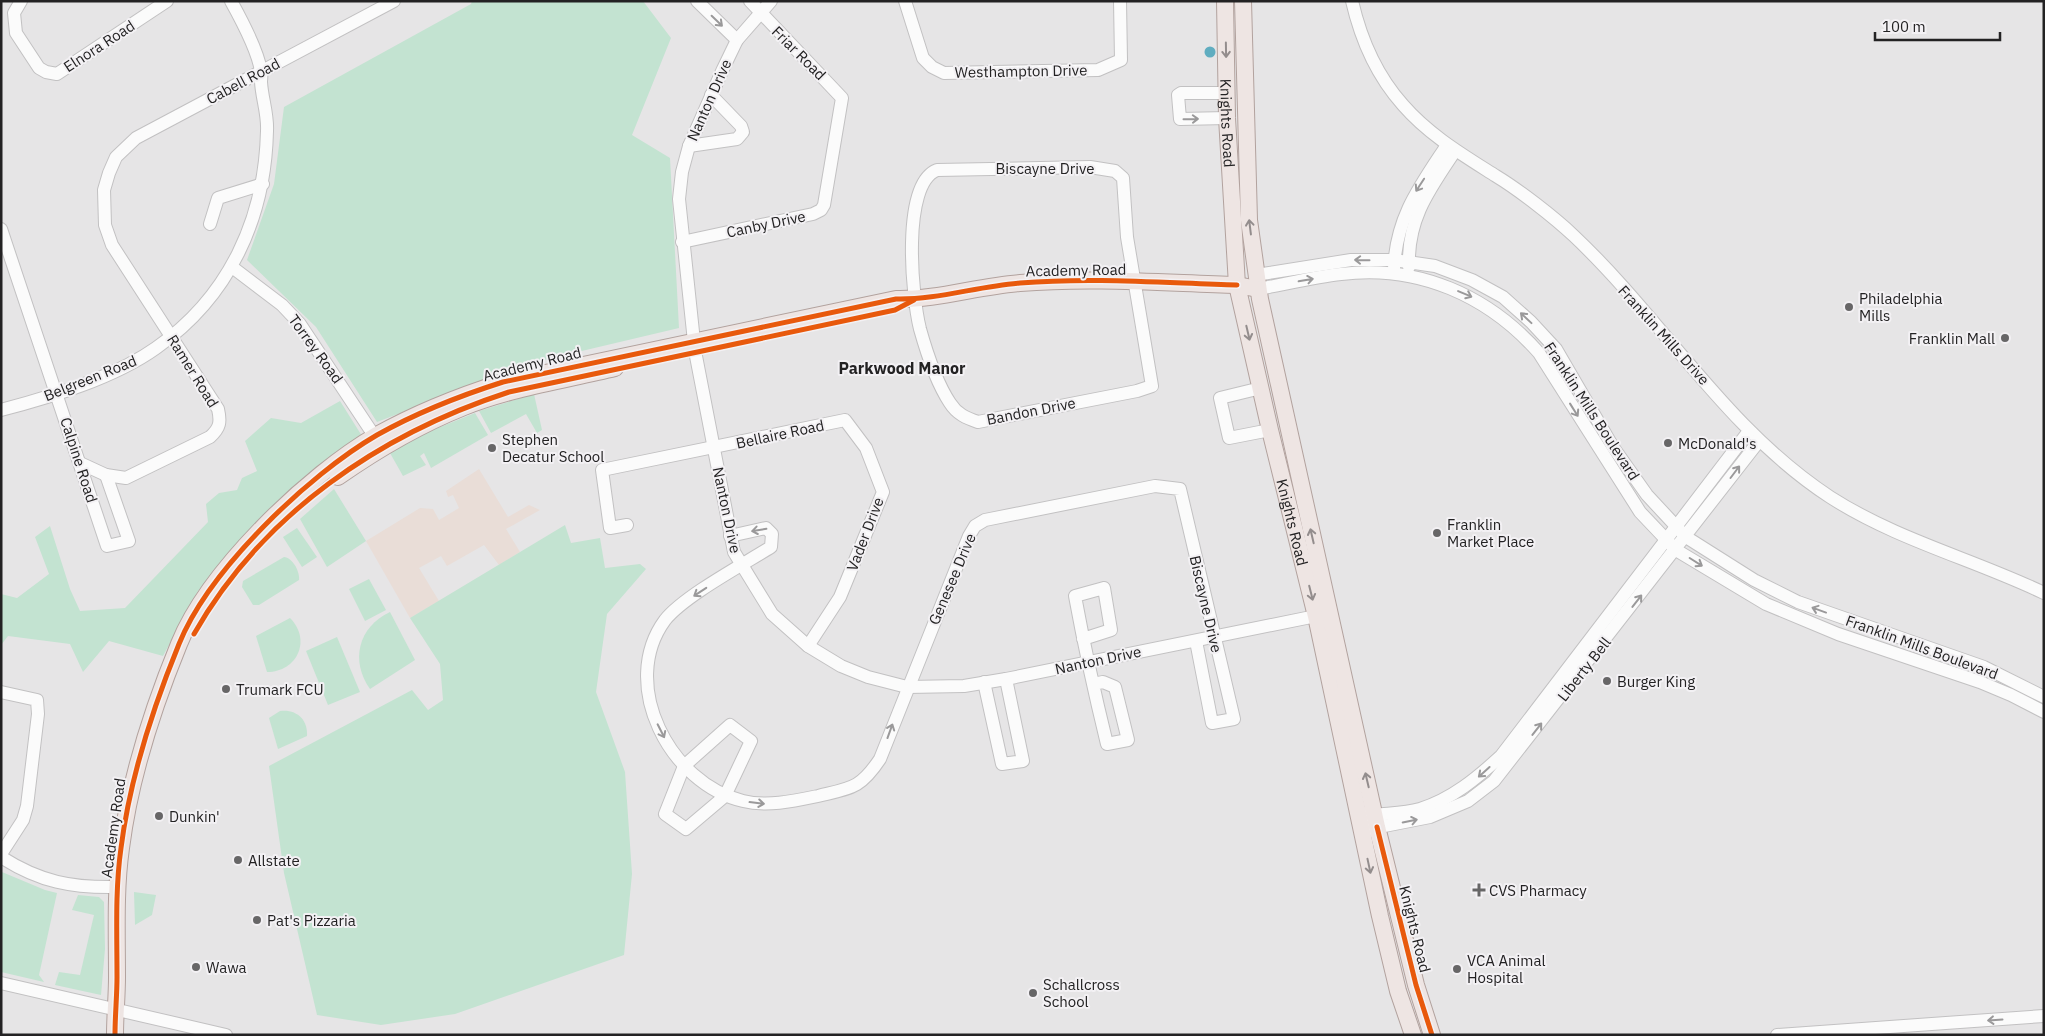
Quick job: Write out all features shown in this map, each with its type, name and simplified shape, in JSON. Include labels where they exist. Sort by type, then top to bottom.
[{"type":"main road","name":"Knights Road","points":[[1225,1],[1227,118],[1238,285],[1270,430],[1368,823],[1432,1035]]},
{"type":"main road","name":"Knights Road","points":[[1243,1],[1249,220],[1257,282],[1368,823],[1398,990],[1414,1035]]},
{"type":"main road","points":[[1226,93],[1246,92]]},
{"type":"main road","name":"Academy Road","points":[[115,1035],[117,1010],[117,887],[120,848],[134,773],[143,739],[173,662],[187,647],[222,591],[274,530],[378,442],[465,407],[509,392],[896,299],[916,299],[973,288],[1064,280],[1238,285]]},
{"type":"main road","points":[[1238,285],[1257,282]]},
{"type":"main road","name":"Academy Road","points":[[117,1010],[125,1035]]},
{"type":"street","name":"Elnora Road","points":[[20,1],[14,13],[16,33],[39,68],[55,74],[167,1]]},
{"type":"street","name":"Belgreen Road","points":[[1,410],[57,393],[134,362],[172,336],[206,302],[232,268],[248,233],[263,184],[267,129],[261,71],[241,20],[231,1]]},
{"type":"street","name":"Cabell Road","points":[[108,177],[116,156],[136,138],[394,1]]},
{"type":"street","points":[[696,1],[737,40]]},
{"type":"street","name":"Friar Road","points":[[750,1],[839,94]]},
{"type":"street","name":"Nanton Drive","points":[[771,1],[760,11],[737,40],[711,95],[689,146],[682,172],[679,199],[694,346],[730,536],[734,552],[772,614],[808,646],[841,666],[868,677],[907,687],[948,687],[1006,679],[1316,616]]},
{"type":"street","name":"Westhampton Drive","points":[[905,1],[923,58],[932,67],[944,73],[1098,70],[1121,60],[1120,1]]},
{"type":"street","name":"Franklin Mills Drive","points":[[1352,1],[1367,52],[1387,86],[1403,106],[1451,148],[1498,177],[1574,236],[1759,441],[1829,496],[1871,521],[2044,593]]},
{"type":"street","points":[[1226,93],[1181,93],[1178,95],[1180,119],[1227,118]]},
{"type":"street","name":"Canby Drive","points":[[682,242],[821,210],[824,205],[842,98],[839,94]]},
{"type":"street","points":[[689,146],[737,139],[742,132],[741,126],[711,95]]},
{"type":"street","points":[[1394,274],[1394,260],[1400,224],[1411,199],[1451,148]]},
{"type":"street","points":[[1409,275],[1408,246],[1421,203],[1451,148]]},
{"type":"street","name":"Biscayne Drive","points":[[933,172],[1090,167],[1115,171],[1123,178],[1127,237],[1151,386]]},
{"type":"street","name":"Bandon Drive","points":[[933,172],[929,173],[923,183],[916,208],[912,247],[916,299],[920,328],[932,368],[950,404],[962,417],[978,422],[1137,391],[1151,386]]},
{"type":"street","name":"Ramer Road","points":[[80,462],[106,475],[126,478],[210,437],[218,430],[221,421],[218,409],[112,245],[103,211],[104,190],[108,177]]},
{"type":"street","points":[[210,224],[218,198],[263,184]]},
{"type":"street","name":"Calpine Road","points":[[2,230],[107,546],[128,541],[106,475]]},
{"type":"street","name":"Franklin Mills Boulevard","points":[[1257,282],[1351,260],[1409,261],[1435,266],[1472,280],[1503,298],[1531,322],[1556,349],[1613,447],[1646,495],[1686,537],[1754,580],[1798,602],[1984,667],[2044,697]]},
{"type":"street","name":"Torrey Road","points":[[232,268],[282,304],[300,324],[378,442]]},
{"type":"street","name":"Franklin Mills Boulevard","points":[[1257,282],[1342,274],[1409,275],[1440,283],[1475,299],[1520,331],[1539,353],[1640,512],[1676,550],[1766,604],[1838,634],[1980,682],[2044,712]]},
{"type":"street","points":[[1260,388],[1220,398],[1229,438],[1270,430]]},
{"type":"street","name":"Bellaire Road","points":[[627,525],[610,528],[602,470],[845,420]]},
{"type":"street","name":"Vader Drive","points":[[808,646],[840,596],[882,492],[866,448],[845,420]]},
{"type":"street","name":"Liberty Bell","points":[[1368,823],[1420,809],[1447,797],[1478,777],[1501,756],[1749,431]]},
{"type":"street","name":"Liberty Bell","points":[[1368,823],[1430,817],[1468,801],[1494,781],[1676,550],[1759,441]]},
{"type":"street","name":"Genesee Drive","points":[[725,796],[744,802],[768,804],[805,799],[854,788],[870,774],[880,759],[907,687],[969,536],[975,526],[985,520],[1155,486],[1180,489],[1181,493]]},
{"type":"street","name":"Biscayne Drive","points":[[1181,493],[1234,719],[1212,723],[1196,641]]},
{"type":"street","points":[[725,796],[684,766],[667,743],[656,722],[649,698],[647,672],[649,654],[664,622],[675,609],[771,547],[772,534],[766,528],[730,536]]},
{"type":"street","points":[[1083,639],[1093,684],[1107,744],[1128,740],[1115,688],[1103,682],[1093,684]]},
{"type":"street","points":[[984,682],[1002,764],[1023,761],[1006,679]]},
{"type":"street","points":[[1,692],[36,700],[37,721],[27,806],[23,820],[1,856],[20,869],[60,883],[77,887],[117,887]]},
{"type":"street","points":[[730,725],[751,741],[725,796],[686,829],[665,814],[684,766],[730,725]]},
{"type":"street","points":[[1,983],[226,1035]]},
{"type":"street","points":[[1778,1035],[2044,1016]]},
{"type":"shaded area","points":[[479,469],[508,517],[529,505],[540,510],[506,529],[520,552],[499,565],[484,545],[447,566],[441,556],[419,568],[439,601],[410,618],[366,541],[420,508],[433,509],[439,520],[459,508],[453,495],[448,497],[446,491]]},
{"type":"green space","points":[[472,1],[643,1],[671,38],[632,135],[670,158],[679,328],[531,363],[377,422],[316,327],[247,260],[274,184],[284,107],[471,4]]},
{"type":"green space","points":[[534,394],[542,430],[537,433],[526,414],[491,433],[479,411]]},
{"type":"green space","points":[[340,401],[362,436],[247,535],[198,591],[163,656],[109,641],[83,672],[70,644],[8,636],[1,645],[1,594],[17,598],[49,574],[35,537],[50,526],[70,589],[80,611],[125,608],[208,522],[206,504],[219,493],[237,490],[242,478],[257,471],[245,441],[271,418],[301,423]]},
{"type":"green space","points":[[475,413],[488,435],[431,468],[424,453],[420,456],[426,465],[403,476],[390,453],[423,434]]},
{"type":"green space","points":[[334,489],[366,541],[327,567],[300,519]]},
{"type":"green space","points":[[565,525],[571,543],[600,538],[605,568],[640,564],[646,569],[607,614],[596,692],[625,772],[632,874],[624,955],[455,1014],[381,1025],[317,1015],[284,873],[269,766],[412,690],[428,710],[443,700],[440,664],[410,618]]},
{"type":"green space","points":[[297,528],[317,557],[302,567],[283,537]]},
{"type":"green space","points":[[284,557],[295,566],[299,580],[259,605],[253,605],[242,587],[243,581]]},
{"type":"green space","points":[[369,579],[386,610],[365,621],[349,589]]},
{"type":"green space","points":[[390,612],[415,660],[370,689],[360,667],[360,646],[371,626],[379,618]]},
{"type":"green space","points":[[290,618],[297,627],[300,636],[298,653],[286,667],[278,671],[267,672],[256,636]]},
{"type":"green space","points":[[337,637],[360,692],[328,705],[306,651]]},
{"type":"green space","points":[[280,711],[292,712],[300,717],[306,725],[307,736],[278,749],[269,718]]},
{"type":"green space","points":[[2,872],[57,893],[39,975],[44,982],[1,972]]},
{"type":"green space","points":[[134,892],[156,895],[152,915],[135,925]]},
{"type":"green space","points":[[78,895],[99,897],[104,902],[105,949],[101,995],[55,985],[59,972],[80,975],[94,915],[72,910]]},
{"type":"water","points":[[1210,46],[1216,52],[1210,58],[1204,52]]},
{"type":"cycle path","points":[[115,1035],[118,880],[125,822],[143,744],[179,644],[193,615],[237,556],[292,499],[350,452],[377,435],[423,412],[503,382],[896,299],[911,299],[1004,285],[1047,281],[1128,281],[1237,285]]},
{"type":"cycle path","points":[[194,634],[222,591],[254,551],[290,516],[329,484],[371,455],[415,431],[461,410],[509,392],[895,310],[914,300]]},
{"type":"cycle path","points":[[1377,827],[1416,985],[1432,1035]]},
{"type":"place","name":"Philadelphia Mills","points":[[1849,307]]},
{"type":"place","name":"Franklin Mall","points":[[2005,338]]},
{"type":"place","name":"McDonald's","points":[[1668,443]]},
{"type":"place","name":"Stephen Decatur School","points":[[492,448]]},
{"type":"place","name":"Franklin Market Place","points":[[1437,533]]},
{"type":"place","name":"Burger King","points":[[1607,681]]},
{"type":"place","name":"Trumark FCU","points":[[226,689]]},
{"type":"place","name":"Dunkin'","points":[[159,816]]},
{"type":"place","name":"Allstate","points":[[238,860]]},
{"type":"place","name":"CVS Pharmacy","points":[[1479,890]]},
{"type":"place","name":"Pat's Pizzaria","points":[[257,920]]},
{"type":"place","name":"Wawa","points":[[196,967]]},
{"type":"place","name":"VCA Animal Hospital","points":[[1457,969]]},
{"type":"place","name":"Schallcross School","points":[[1033,993]]},
{"type":"district","name":"Parkwood Manor","points":[[902,368]]}]
